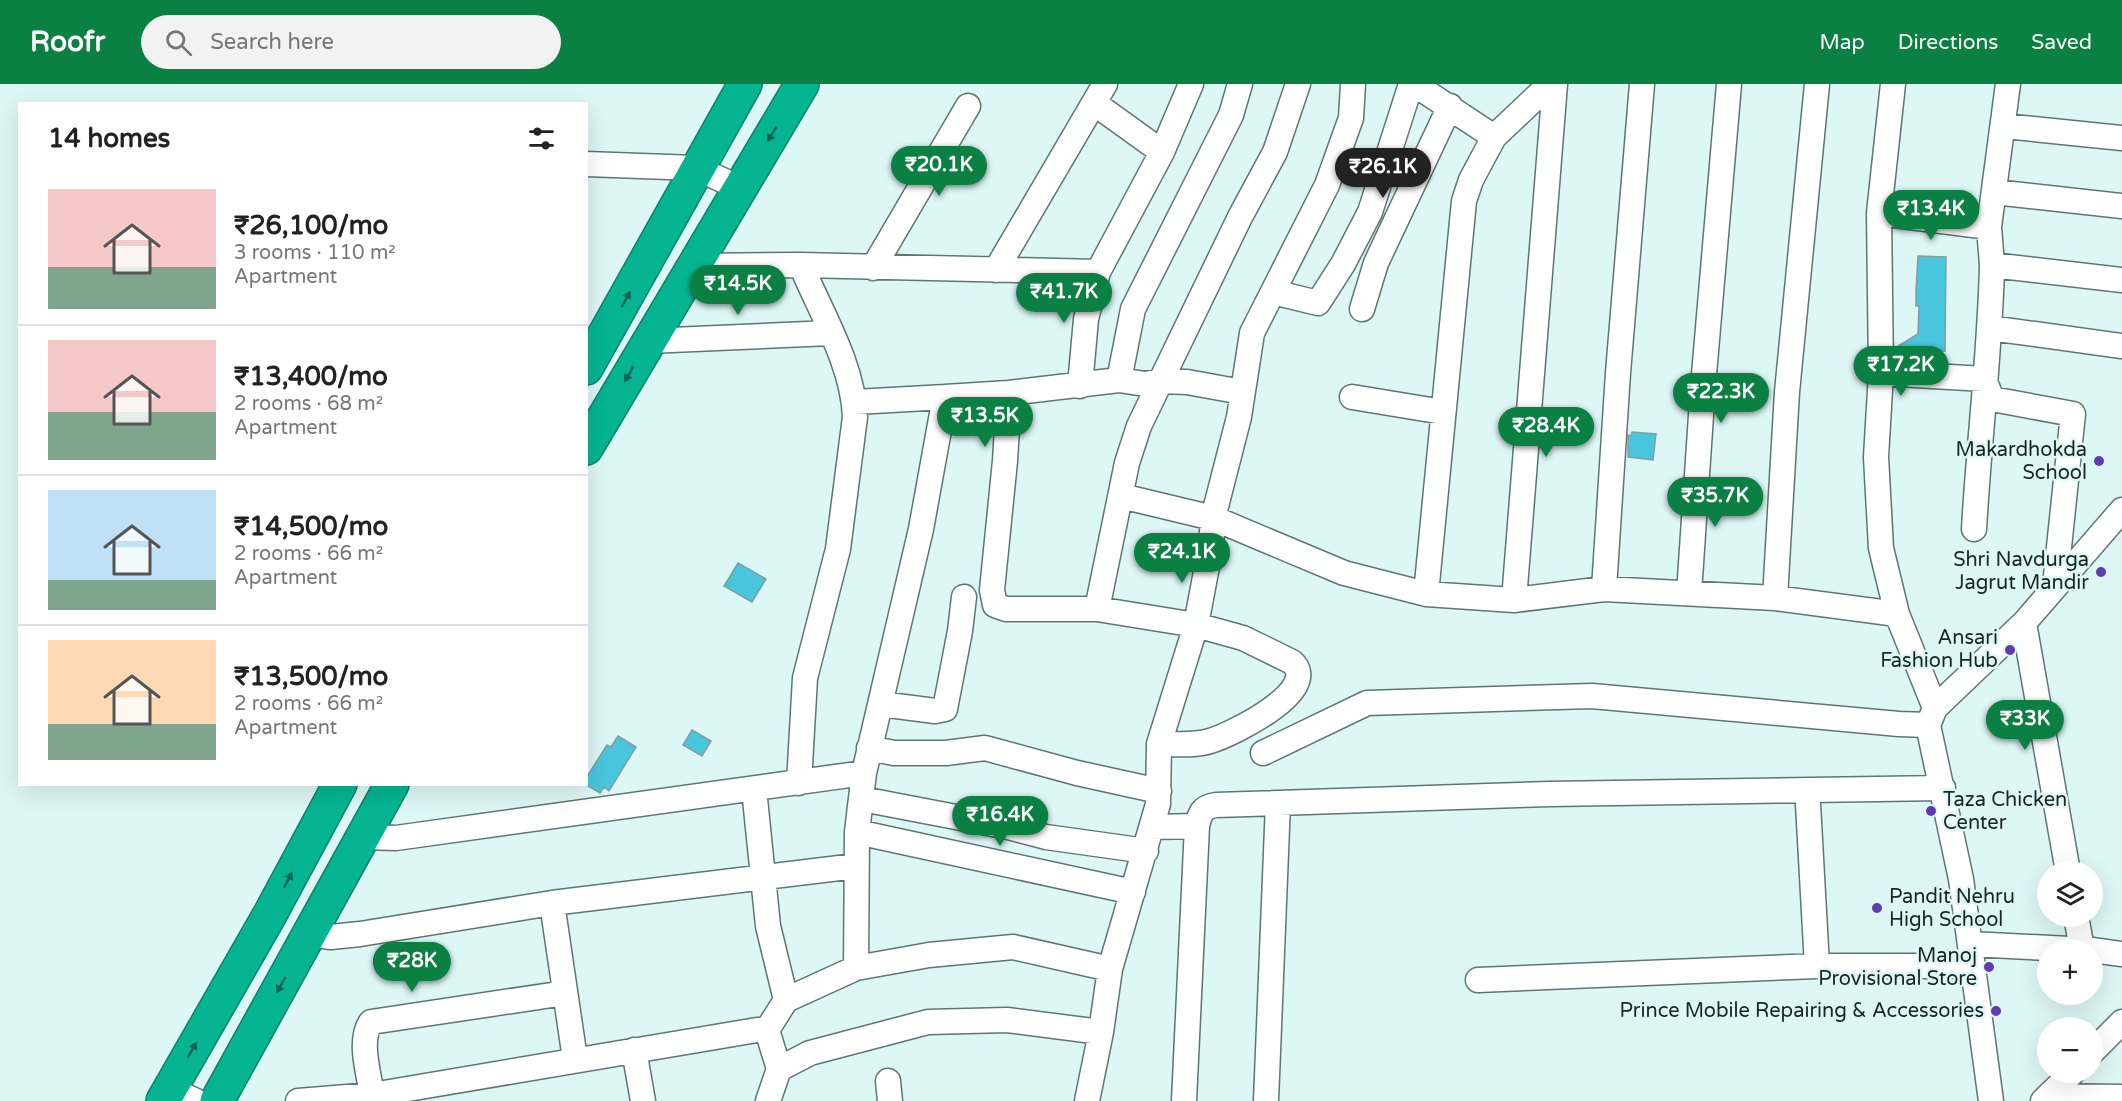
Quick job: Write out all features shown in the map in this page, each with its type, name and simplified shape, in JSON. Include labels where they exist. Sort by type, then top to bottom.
[{"type":"highway","points":[[588,364],[745,84]]},
{"type":"highway","points":[[588,445],[802,84]]},
{"type":"highway","points":[[176,1097],[339,786]]},
{"type":"highway","points":[[217,1101],[391,786]]},
{"type":"street","points":[[1080,386],[1086,319],[1098,272],[1162,152],[1191,84]]},
{"type":"street","points":[[1119,380],[1133,309],[1231,115],[1240,84]]},
{"type":"street","points":[[1097,609],[1127,463],[1139,426],[1240,217],[1275,152],[1298,84]]},
{"type":"street","points":[[1087,1101],[1101,1032],[1110,969],[1158,804],[1159,744],[1196,625],[1211,545],[1213,518],[1239,417],[1252,333],[1327,185],[1351,118],[1353,84]]},
{"type":"street","points":[[1273,292],[1318,303],[1344,264],[1370,212],[1412,84],[1450,106],[1494,137]]},
{"type":"street","points":[[1426,594],[1464,201],[1471,180],[1494,137],[1550,84]]},
{"type":"street","points":[[1514,600],[1543,267],[1555,84]]},
{"type":"street","points":[[1604,589],[1618,373],[1642,84]]},
{"type":"street","points":[[1689,593],[1703,386],[1729,84]]},
{"type":"street","points":[[1775,598],[1787,392],[1817,84]]},
{"type":"street","points":[[1893,84],[1879,213],[1881,373],[1876,457],[1881,548],[1897,614],[1931,716],[1971,955],[1991,1101]]},
{"type":"street","points":[[1974,529],[1984,379],[1990,328],[1992,265],[1989,227],[2008,84]]},
{"type":"street","points":[[996,270],[1100,94],[1162,152]]},
{"type":"street","points":[[873,268],[968,106]]},
{"type":"street","points":[[1362,309],[1376,263],[1450,106]]},
{"type":"street","points":[[2004,126],[2122,138]]},
{"type":"street","points":[[588,164],[696,168],[740,188]]},
{"type":"street","points":[[1994,192],[2122,206]]},
{"type":"street","points":[[1879,213],[1989,227]]},
{"type":"street","points":[[693,266],[801,265],[1098,272]]},
{"type":"street","points":[[799,783],[806,678],[838,549],[855,417],[855,402],[846,370],[801,265]]},
{"type":"street","points":[[1992,265],[2122,280]]},
{"type":"street","points":[[1990,328],[2122,346]]},
{"type":"street","points":[[648,341],[830,333]]},
{"type":"street","points":[[1881,373],[1984,379]]},
{"type":"street","points":[[1984,379],[1992,399],[2073,414],[2055,585]]},
{"type":"street","points":[[855,402],[1009,393],[1119,380],[1145,384],[1162,381],[1187,382],[1242,392]]},
{"type":"street","points":[[1009,393],[1005,461],[992,590],[995,605],[1005,609],[1097,609],[1196,625],[1243,638],[1298,667],[1300,677],[1286,698],[1228,735],[1196,744],[1159,744]]},
{"type":"street","points":[[856,968],[857,832],[864,773],[921,529],[945,397]]},
{"type":"street","points":[[1353,397],[1443,412]]},
{"type":"street","points":[[1121,496],[1213,518],[1344,573],[1426,594],[1514,600],[1604,589],[1775,598],[1897,614]]},
{"type":"street","points":[[1263,753],[1367,703],[1592,696],[1899,724],[1931,716],[1981,661],[2024,623],[2055,585],[2113,530],[2122,510]]},
{"type":"street","points":[[881,704],[935,711],[945,708],[960,632],[964,597]]},
{"type":"street","points":[[2024,623],[2066,861]]},
{"type":"street","points":[[869,748],[894,753],[946,753],[985,748],[1077,773],[1159,791]]},
{"type":"street","points":[[362,837],[396,838],[864,773]]},
{"type":"street","points":[[1184,1101],[1197,826],[1200,812],[1207,806],[1561,794],[1943,788]]},
{"type":"street","points":[[754,789],[768,926],[786,1000]]},
{"type":"street","points":[[862,799],[1008,827],[1046,837],[1146,851]]},
{"type":"street","points":[[1266,1101],[1278,803]]},
{"type":"street","points":[[1808,804],[1817,966]]},
{"type":"street","points":[[1152,827],[1197,826]]},
{"type":"street","points":[[857,832],[1133,892]]},
{"type":"street","points":[[309,934],[332,937],[360,934],[552,903],[856,866]]},
{"type":"street","points":[[552,903],[575,1059]]},
{"type":"street","points":[[298,1101],[425,1093],[575,1059],[766,1030],[786,1000],[856,968],[929,955],[1013,947],[1110,969]]},
{"type":"street","points":[[2103,951],[2122,954]]},
{"type":"street","points":[[1478,980],[1817,966],[2037,952]]},
{"type":"street","points":[[372,1095],[365,1040],[366,1029],[371,1022],[385,1018],[565,993]]},
{"type":"street","points":[[779,1069],[810,1053],[928,1022],[1007,1020],[1101,1032]]},
{"type":"street","points":[[2103,1041],[2122,1022]]},
{"type":"street","points":[[766,1030],[779,1069],[768,1101]]},
{"type":"street","points":[[634,1050],[643,1101]]},
{"type":"street","points":[[2046,1099],[2062,1083]]},
{"type":"street","points":[[2046,1099],[2122,1097]]},
{"type":"building","points":[[1918,256],[1946,257],[1945,351],[1928,352],[1927,346],[1895,348],[1918,334],[1919,306],[1916,306],[1916,291]]},
{"type":"building","points":[[1632,432],[1656,434],[1653,460],[1628,457],[1628,435],[1631,436]]},
{"type":"building","points":[[738,563],[766,579],[752,602],[724,586]]},
{"type":"building","points":[[692,730],[711,741],[702,756],[683,745]]},
{"type":"building","points":[[618,736],[636,747],[609,791],[604,787],[600,793],[588,786],[588,775],[607,745],[611,747]]},
{"type":"place","name":"Makardhokda School","points":[[2099,461]]},
{"type":"place","name":"Shri Navdurga Jagrut Mandir","points":[[2101,572]]},
{"type":"place","name":"Ansari Fashion Hub","points":[[2010,650]]},
{"type":"place","name":"Taza Chicken Center","points":[[1931,811]]},
{"type":"place","name":"Pandit Nehru High School","points":[[1877,908]]},
{"type":"place","name":"Manoj Provisional Store","points":[[1989,967]]},
{"type":"place","name":"Prince Mobile Repairing & Accessories","points":[[1996,1011]]}]
